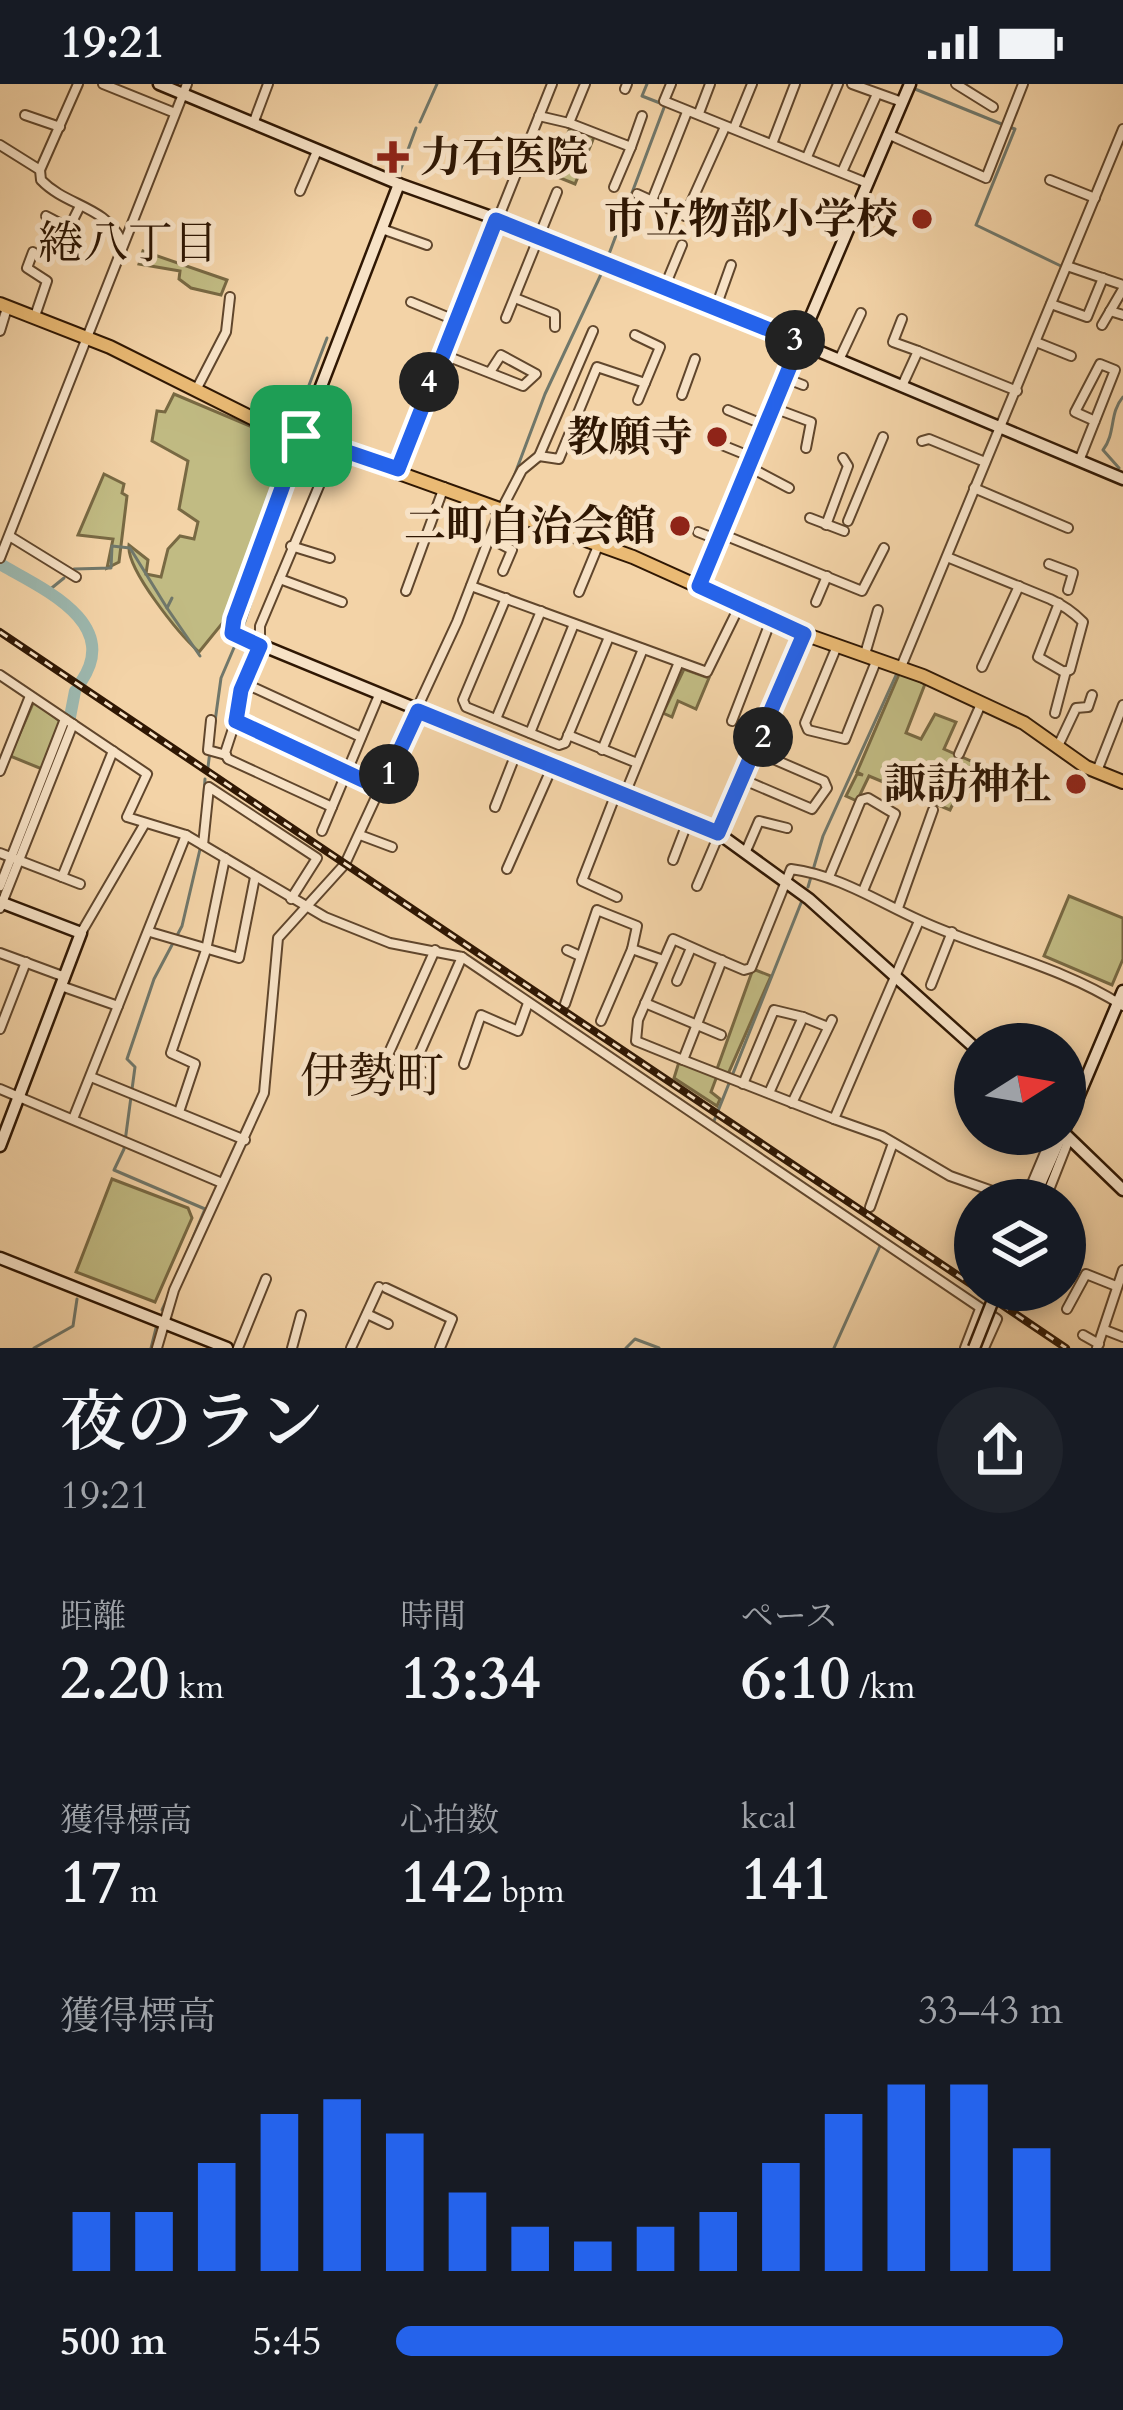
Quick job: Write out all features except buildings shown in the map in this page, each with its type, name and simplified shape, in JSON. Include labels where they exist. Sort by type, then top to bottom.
[{"type":"main road","points":[[4,305],[90,338],[301,436],[599,544],[804,634],[901,667],[981,703],[1097,772],[1123,782]]},
{"type":"street","points":[[78,84],[40,170],[43,183],[111,222],[122,241]]},
{"type":"street","points":[[103,84],[175,112]]},
{"type":"street","points":[[159,84],[185,89],[317,151],[540,235],[1121,478]]},
{"type":"street","points":[[253,124],[268,84]]},
{"type":"street","points":[[398,469],[552,84]]},
{"type":"street","points":[[568,123],[585,84]]},
{"type":"street","points":[[671,84],[664,101],[868,184]]},
{"type":"street","points":[[698,113],[710,84]]},
{"type":"street","points":[[637,194],[685,215],[752,84]]},
{"type":"street","points":[[772,144],[795,84]]},
{"type":"street","points":[[807,157],[838,84]]},
{"type":"street","points":[[852,84],[903,102]]},
{"type":"street","points":[[699,586],[753,463],[770,406],[910,84]]},
{"type":"street","points":[[956,84],[972,88],[993,107]]},
{"type":"street","points":[[890,135],[986,178],[1023,84]]},
{"type":"street","points":[[0,558],[185,89]]},
{"type":"street","points":[[842,172],[877,94]]},
{"type":"street","points":[[651,202],[687,112]]},
{"type":"street","points":[[25,115],[59,127]]},
{"type":"street","points":[[538,116],[631,147]]},
{"type":"street","points":[[614,187],[643,116]]},
{"type":"street","points":[[901,667],[1123,129]]},
{"type":"street","points":[[0,146],[40,170]]},
{"type":"street","points":[[300,190],[317,151]]},
{"type":"street","points":[[1050,180],[1095,198]]},
{"type":"street","points":[[399,184],[301,436],[232,633],[718,833],[784,879],[954,1029]]},
{"type":"street","points":[[506,318],[557,192]]},
{"type":"street","points":[[46,216],[69,228],[80,206]]},
{"type":"street","points":[[381,228],[427,245]]},
{"type":"street","points":[[665,286],[682,245]]},
{"type":"street","points":[[33,253],[27,268],[47,281],[34,316]]},
{"type":"street","points":[[716,307],[731,265]]},
{"type":"street","points":[[1067,266],[1123,287],[1102,325]]},
{"type":"street","points":[[1052,304],[1087,317],[1102,278]]},
{"type":"street","points":[[196,391],[226,332],[230,297]]},
{"type":"street","points":[[514,298],[555,314],[555,326]]},
{"type":"street","points":[[411,302],[457,320]]},
{"type":"street","points":[[0,331],[4,305]]},
{"type":"street","points":[[1111,311],[1123,315]]},
{"type":"street","points":[[839,360],[861,313]]},
{"type":"street","points":[[902,319],[893,342],[1015,390]]},
{"type":"street","points":[[158,1348],[163,1321],[221,1183],[245,1140],[271,1059],[278,938],[308,909],[360,835],[418,711],[500,510],[521,470],[538,456],[593,332]]},
{"type":"street","points":[[634,335],[660,346],[638,400]]},
{"type":"street","points":[[1036,342],[1071,356]]},
{"type":"street","points":[[901,387],[918,351]]},
{"type":"street","points":[[444,355],[523,386],[536,374],[533,368],[501,355],[490,372]]},
{"type":"street","points":[[682,395],[695,359]]},
{"type":"street","points":[[1079,461],[1095,421],[1114,370],[1100,364],[1075,412],[1095,421]]},
{"type":"street","points":[[538,456],[559,459],[597,368],[645,382]]},
{"type":"street","points":[[784,377],[803,385]]},
{"type":"street","points":[[770,406],[811,422],[806,448]]},
{"type":"street","points":[[728,410],[762,428]]},
{"type":"street","points":[[554,417],[572,424]]},
{"type":"street","points":[[810,518],[846,526],[883,436]]},
{"type":"street","points":[[922,441],[929,439],[985,462]]},
{"type":"street","points":[[722,445],[789,488]]},
{"type":"street","points":[[226,755],[244,682],[260,646],[260,626],[335,448]]},
{"type":"street","points":[[826,524],[848,466],[843,458]]},
{"type":"street","points":[[406,591],[445,485]]},
{"type":"street","points":[[974,488],[1068,528]]},
{"type":"street","points":[[698,532],[862,591],[884,548]]},
{"type":"street","points":[[10,538],[76,577]]},
{"type":"street","points":[[489,538],[512,550],[503,571]]},
{"type":"street","points":[[596,594],[580,590],[599,544]]},
{"type":"street","points":[[291,546],[330,558]]},
{"type":"street","points":[[947,557],[1059,603],[1085,629],[1066,671],[1055,713]]},
{"type":"street","points":[[1049,564],[1073,573],[1068,590]]},
{"type":"street","points":[[816,602],[826,576]]},
{"type":"street","points":[[280,579],[342,602]]},
{"type":"street","points":[[471,586],[712,670],[740,605]]},
{"type":"street","points":[[982,668],[1019,586]]},
{"type":"street","points":[[506,598],[464,700],[466,707],[559,745],[568,735],[609,637]]},
{"type":"street","points":[[1059,603],[1038,657],[1041,664],[1066,671]]},
{"type":"street","points":[[837,646],[805,723],[808,730],[840,741],[845,739],[871,657],[878,610]]},
{"type":"street","points":[[496,719],[541,611]]},
{"type":"street","points":[[732,722],[771,620]]},
{"type":"street","points":[[530,733],[574,624]]},
{"type":"street","points":[[697,886],[804,634]]},
{"type":"street","points":[[602,749],[643,649]]},
{"type":"street","points":[[617,897],[582,881],[679,662]]},
{"type":"street","points":[[0,675],[147,774],[127,817],[186,835],[308,909],[390,943],[462,957],[954,1291]]},
{"type":"street","points":[[244,682],[361,737]]},
{"type":"street","points":[[322,831],[379,695]]},
{"type":"street","points":[[1058,747],[1076,708],[1088,706],[1091,695]]},
{"type":"street","points":[[0,771],[30,696]]},
{"type":"street","points":[[959,754],[981,703]]},
{"type":"street","points":[[1097,772],[1122,708]]},
{"type":"street","points":[[211,720],[210,751],[332,807]]},
{"type":"street","points":[[236,721],[382,789]]},
{"type":"street","points":[[69,722],[1,904],[81,933]]},
{"type":"street","points":[[568,735],[638,763]]},
{"type":"street","points":[[62,877],[113,751]]},
{"type":"street","points":[[495,807],[517,751]]},
{"type":"street","points":[[744,781],[812,809],[827,788],[824,781],[757,752]]},
{"type":"street","points":[[507,869],[553,765]]},
{"type":"street","points":[[203,845],[209,787],[316,858],[290,898]]},
{"type":"street","points":[[829,877],[861,800],[868,798],[895,814],[863,891]]},
{"type":"street","points":[[898,908],[933,810]]},
{"type":"street","points":[[673,860],[688,820]]},
{"type":"street","points":[[746,851],[759,821],[787,828]]},
{"type":"street","points":[[0,1146],[81,933],[143,825]]},
{"type":"street","points":[[73,1119],[186,835]]},
{"type":"street","points":[[360,835],[392,848]]},
{"type":"street","points":[[0,853],[80,884]]},
{"type":"street","points":[[179,1112],[196,1064],[171,1053],[206,950],[225,858]]},
{"type":"street","points":[[0,886],[15,859]]},
{"type":"street","points":[[957,1179],[893,1143],[636,1041],[645,1003],[673,939],[744,970],[751,968],[791,868],[829,877],[919,921],[1060,972],[1121,1000],[1086,1079]]},
{"type":"street","points":[[150,932],[239,958],[255,877]]},
{"type":"street","points":[[566,1004],[579,973],[578,955],[592,908],[637,926],[632,950],[602,1021]]},
{"type":"street","points":[[834,1119],[919,921]]},
{"type":"street","points":[[931,986],[952,932]]},
{"type":"street","points":[[676,981],[692,948]]},
{"type":"street","points":[[432,1076],[387,1057],[435,950]]},
{"type":"street","points":[[567,950],[578,955]]},
{"type":"street","points":[[632,950],[663,960]]},
{"type":"street","points":[[0,952],[118,1006]]},
{"type":"street","points":[[413,1068],[462,957]]},
{"type":"street","points":[[683,1060],[722,960]]},
{"type":"street","points":[[0,1029],[26,962]]},
{"type":"street","points":[[464,1064],[482,1015],[518,1031],[528,1003]]},
{"type":"street","points":[[645,1003],[721,1035]]},
{"type":"street","points":[[743,1084],[774,1010],[830,1024],[793,1102]]},
{"type":"street","points":[[770,1093],[803,1017]]},
{"type":"street","points":[[92,1078],[245,1140]]},
{"type":"street","points":[[0,1089],[221,1183]]},
{"type":"street","points":[[870,1208],[893,1143]]},
{"type":"street","points":[[1086,1155],[1123,1190]]},
{"type":"street","points":[[0,1258],[227,1348]]},
{"type":"street","points":[[1083,1335],[1098,1346],[1123,1270]]},
{"type":"street","points":[[1086,1274],[1116,1286]]},
{"type":"street","points":[[238,1348],[266,1279]]},
{"type":"street","points":[[351,1348],[382,1288],[452,1319],[440,1348]]},
{"type":"street","points":[[965,1348],[979,1311]]},
{"type":"street","points":[[983,1311],[997,1319],[984,1348]]},
{"type":"street","points":[[974,1348],[989,1311]]},
{"type":"street","points":[[367,1314],[388,1324]]},
{"type":"street","points":[[292,1348],[301,1315]]},
{"type":"street","points":[[1105,1330],[1123,1337]]},
{"type":"shaded area","points":[[571,126],[594,137],[575,184],[550,174]]},
{"type":"shaded area","points":[[143,251],[227,280],[221,295],[191,288],[179,279],[180,271],[139,264]]},
{"type":"shaded area","points":[[174,394],[283,440],[274,486],[225,620],[199,652],[167,617],[130,556],[129,545],[148,560],[146,574],[161,577],[168,549],[180,536],[194,539],[198,522],[179,509],[188,461],[152,441],[157,411],[165,412]]},
{"type":"shaded area","points":[[104,474],[124,484],[122,493],[127,496],[119,562],[107,568],[113,539],[78,535]]},
{"type":"shaded area","points":[[684,669],[709,678],[696,709],[678,701],[672,717],[663,713]]},
{"type":"shaded area","points":[[900,672],[925,684],[906,733],[921,739],[935,714],[956,722],[944,749],[973,762],[950,810],[869,776],[857,801],[846,796],[857,774],[863,775],[857,772]]},
{"type":"shaded area","points":[[34,701],[61,722],[42,769],[10,756]]},
{"type":"shaded area","points":[[1069,896],[1123,918],[1123,959],[1112,985],[1044,956]]},
{"type":"shaded area","points":[[753,969],[771,976],[728,1074],[717,1069]]},
{"type":"shaded area","points":[[679,1062],[717,1076],[711,1092],[720,1099],[717,1106],[674,1078]]},
{"type":"shaded area","points":[[112,1179],[188,1208],[192,1218],[155,1302],[76,1272]]},
{"type":"waterway","points":[[420,122],[437,84]]},
{"type":"waterway","points":[[609,254],[665,105],[642,96],[647,84]]},
{"type":"waterway","points":[[915,89],[1004,125]]},
{"type":"waterway","points":[[1009,127],[1015,129],[976,225],[1063,267]]},
{"type":"waterway","points":[[399,174],[416,128]]},
{"type":"waterway","points":[[513,479],[545,394],[603,270]]},
{"type":"waterway","points":[[295,422],[327,338]]},
{"type":"waterway","points":[[145,371],[249,423]]},
{"type":"waterway","points":[[1119,468],[1103,450],[1123,397]]},
{"type":"waterway","points":[[263,518],[286,444]]},
{"type":"waterway","points":[[942,558],[980,466]]},
{"type":"waterway","points":[[74,569],[111,568],[112,546],[130,548],[167,608]]},
{"type":"waterway","points":[[244,624],[264,562]]},
{"type":"waterway","points":[[0,564],[54,596],[84,625],[91,642],[91,661],[81,682]]},
{"type":"waterway","points":[[48,591],[64,578]]},
{"type":"waterway","points":[[172,598],[167,608],[200,656]]},
{"type":"waterway","points":[[213,736],[221,678],[236,643]]},
{"type":"waterway","points":[[808,887],[823,836],[897,673]]},
{"type":"waterway","points":[[70,717],[75,691]]},
{"type":"waterway","points":[[17,853],[67,728]]},
{"type":"waterway","points":[[208,767],[210,751]]},
{"type":"waterway","points":[[203,809],[205,779]]},
{"type":"waterway","points":[[184,1259],[205,1209],[114,1170],[124,1149],[135,1067],[127,1059],[154,979],[182,926],[201,845]]},
{"type":"waterway","points":[[2,891],[13,864]]},
{"type":"waterway","points":[[714,1121],[801,903]]},
{"type":"waterway","points":[[834,1348],[880,1246]]},
{"type":"waterway","points":[[162,1310],[169,1295]]},
{"type":"waterway","points":[[34,1348],[73,1326],[77,1299]]},
{"type":"waterway","points":[[151,1348],[156,1328]]},
{"type":"waterway","points":[[626,1348],[635,1339],[659,1348]]},
{"type":"railway","points":[[0,632],[1066,1348]]},
{"type":"place","name":"力石医院","points":[[393,157]]},
{"type":"place","name":"市立物部小学校","points":[[922,219]]},
{"type":"place","name":"教願寺","points":[[717,437]]},
{"type":"place","name":"二町自治会館","points":[[680,526]]},
{"type":"place","name":"諏訪神社","points":[[1076,784]]},
{"type":"district","name":"綣八丁目","points":[[128,243]]},
{"type":"district","name":"伊勢町","points":[[372,1076]]},
{"type":"route","points":[[496,220],[800,342],[762,424],[753,463],[699,586],[804,634],[718,833],[418,711],[382,789],[236,721],[241,690],[260,646],[232,633],[234,619],[301,436],[398,469],[496,220]]}]
